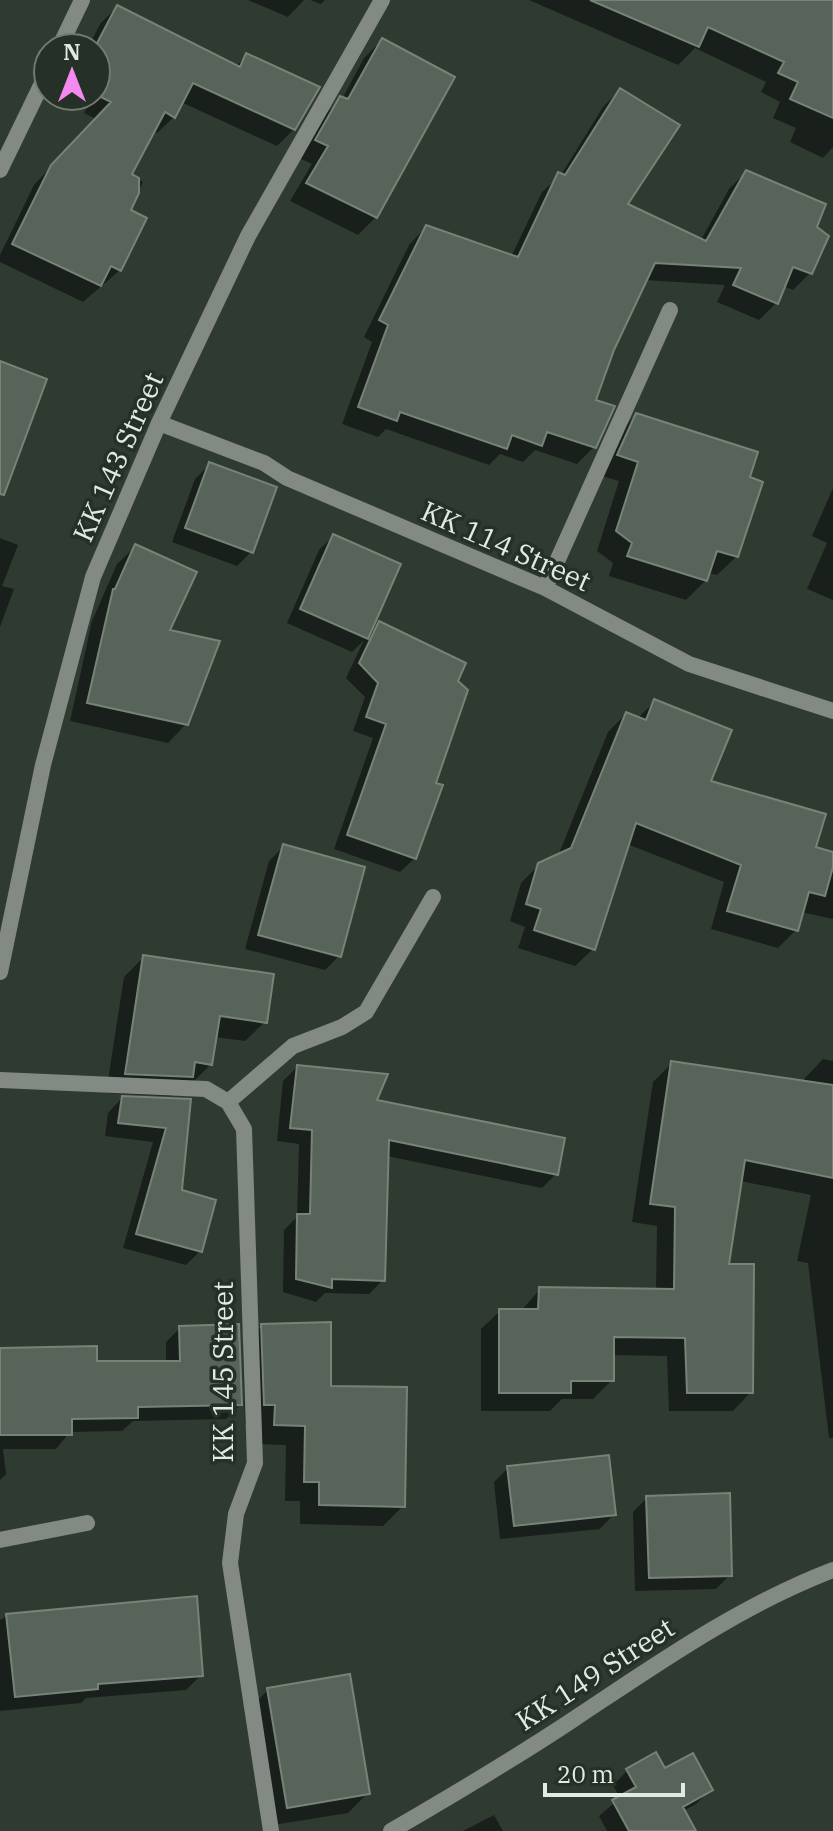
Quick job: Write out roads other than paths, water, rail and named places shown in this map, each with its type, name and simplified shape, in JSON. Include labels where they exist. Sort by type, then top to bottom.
[{"type":"street","points":[[67,32],[82,0]]},
{"type":"street","name":"KK 143 Street","points":[[0,972],[43,765],[93,577],[159,423],[248,236],[382,0]]},
{"type":"street","points":[[0,170],[32,104]]},
{"type":"street","points":[[545,588],[670,310]]},
{"type":"street","name":"KK 114 Street","points":[[159,423],[264,463],[287,478],[545,588],[689,664],[833,711]]},
{"type":"street","points":[[0,1080],[206,1089],[228,1102],[293,1046],[342,1027],[366,1012],[433,897]]},
{"type":"street","name":"KK 145 Street","points":[[228,1102],[244,1129],[255,1463],[236,1514],[230,1563],[271,1831]]},
{"type":"street","points":[[0,1540],[87,1523]]},
{"type":"street","name":"KK 149 Street","points":[[391,1831],[519,1755],[701,1635],[791,1586],[833,1570]]}]
